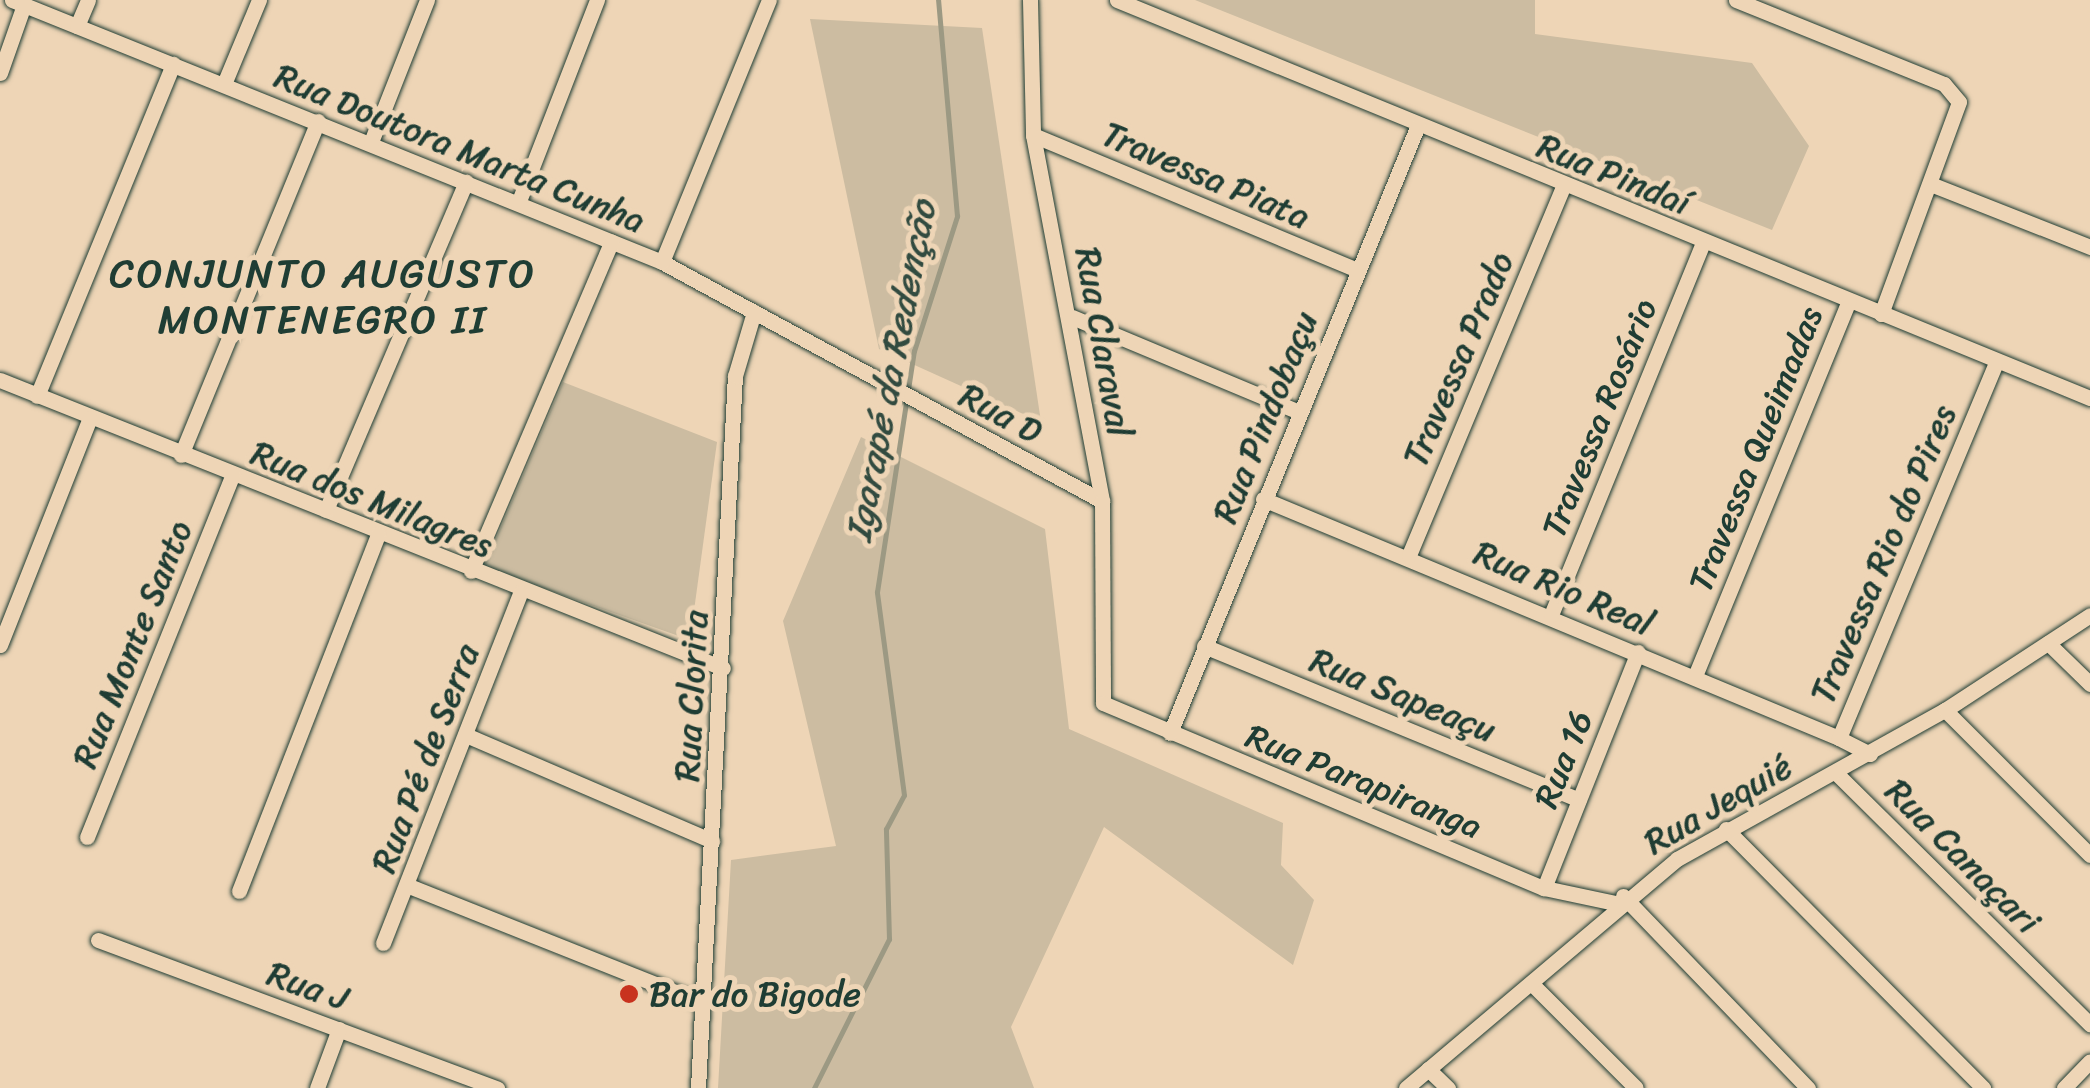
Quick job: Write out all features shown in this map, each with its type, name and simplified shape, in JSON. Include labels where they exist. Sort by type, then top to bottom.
[{"type":"street","points":[[77,26],[88,0]]},
{"type":"street","points":[[224,84],[259,0]]},
{"type":"street","points":[[371,142],[428,0]]},
{"type":"street","points":[[519,201],[597,0]]},
{"type":"street","points":[[662,262],[770,0]]},
{"type":"street","name":"Rua Claraval","points":[[1030,0],[1033,135],[1072,317],[1102,501],[1099,696]]},
{"type":"street","name":"Rua Pindaí","points":[[1117,0],[1562,186],[2090,398]]},
{"type":"street","points":[[1736,0],[1944,84],[1960,102],[1881,314]]},
{"type":"street","points":[[0,72],[18,2]]},
{"type":"street","name":"Rua Doutora Marta Cunha","points":[[18,2],[519,201],[662,262],[872,378]]},
{"type":"street","points":[[37,396],[173,64]]},
{"type":"street","points":[[181,454],[318,122]]},
{"type":"street","name":"Rua Pindobaçu","points":[[1170,734],[1418,125]]},
{"type":"street","name":"Travessa Piata","points":[[1033,135],[1356,270]]},
{"type":"street","points":[[326,510],[466,182]]},
{"type":"street","points":[[1932,185],[2090,247]]},
{"type":"street","name":"Travessa Prado","points":[[1409,555],[1562,186]]},
{"type":"street","points":[[471,571],[611,242]]},
{"type":"street","name":"Travessa Rosário","points":[[1551,615],[1703,243]]},
{"type":"street","name":"Travessa Queimadas","points":[[1696,676],[1848,300]]},
{"type":"street","name":"Rua Clorita","points":[[698,1088],[737,358],[754,312]]},
{"type":"street","points":[[1072,317],[1299,412]]},
{"type":"street","name":"Travessa Rio do Pires","points":[[1870,754],[1839,738],[1997,361]]},
{"type":"street","name":"Rua D","points":[[872,378],[1102,501]]},
{"type":"street","name":"Rua dos Milagres","points":[[0,380],[326,510],[520,593],[723,668]]},
{"type":"street","points":[[0,645],[90,418]]},
{"type":"street","name":"Rua Monte Santo","points":[[87,837],[233,474]]},
{"type":"street","name":"Rua Rio Real","points":[[1264,499],[1409,555],[1839,738]]},
{"type":"street","points":[[240,891],[378,534]]},
{"type":"street","name":"Rua Pé de Serra","points":[[382,943],[408,886],[520,593]]},
{"type":"street","name":"Rua Jequié","points":[[1406,1088],[1531,984],[1619,899],[1726,828],[1870,754],[1945,710],[2090,615]]},
{"type":"street","points":[[2048,643],[2090,684]]},
{"type":"street","name":"Rua Sapeaçu","points":[[1204,646],[1579,800]]},
{"type":"street","name":"Rua 16","points":[[1544,888],[1638,652]]},
{"type":"street","name":"Rua Parapiranga","points":[[1099,696],[1112,711],[1544,888],[1619,899]]},
{"type":"street","points":[[1945,710],[2090,855]]},
{"type":"street","points":[[466,735],[712,841]]},
{"type":"street","name":"Rua Canaçari","points":[[1835,772],[2090,1024]]},
{"type":"street","points":[[1726,828],[1983,1088]]},
{"type":"street","points":[[408,886],[700,1002]]},
{"type":"street","points":[[1619,899],[1808,1088]]},
{"type":"street","name":"Rua J","points":[[98,940],[339,1029],[452,1080],[498,1088]]},
{"type":"street","points":[[1531,984],[1636,1088]]},
{"type":"street","points":[[317,1088],[339,1029]]},
{"type":"street","points":[[2064,1088],[2090,1061]]},
{"type":"street","points":[[1428,1069],[1448,1088]]},
{"type":"shaded area","points":[[1195,0],[1535,0],[1535,34],[1752,63],[1809,146],[1772,230]]},
{"type":"shaded area","points":[[810,19],[982,28],[1041,422],[879,349]]},
{"type":"shaded area","points":[[563,382],[717,442],[690,640],[484,567]]},
{"type":"shaded area","points":[[861,437],[1045,529],[1069,729],[1283,823],[1281,865],[1314,900],[1293,965],[1104,827],[1011,1027],[1034,1088],[718,1088],[731,860],[836,846],[783,621]]},
{"type":"waterway","name":"Igarapé da Redenção","points":[[814,1088],[889,939],[886,829],[904,795],[877,592],[914,351],[957,216],[938,0]]},
{"type":"place","name":"Bar do Bigode","points":[[629,994]]},
{"type":"district","name":"CONJUNTO AUGUSTO MONTENEGRO II","points":[[323,297]]}]
